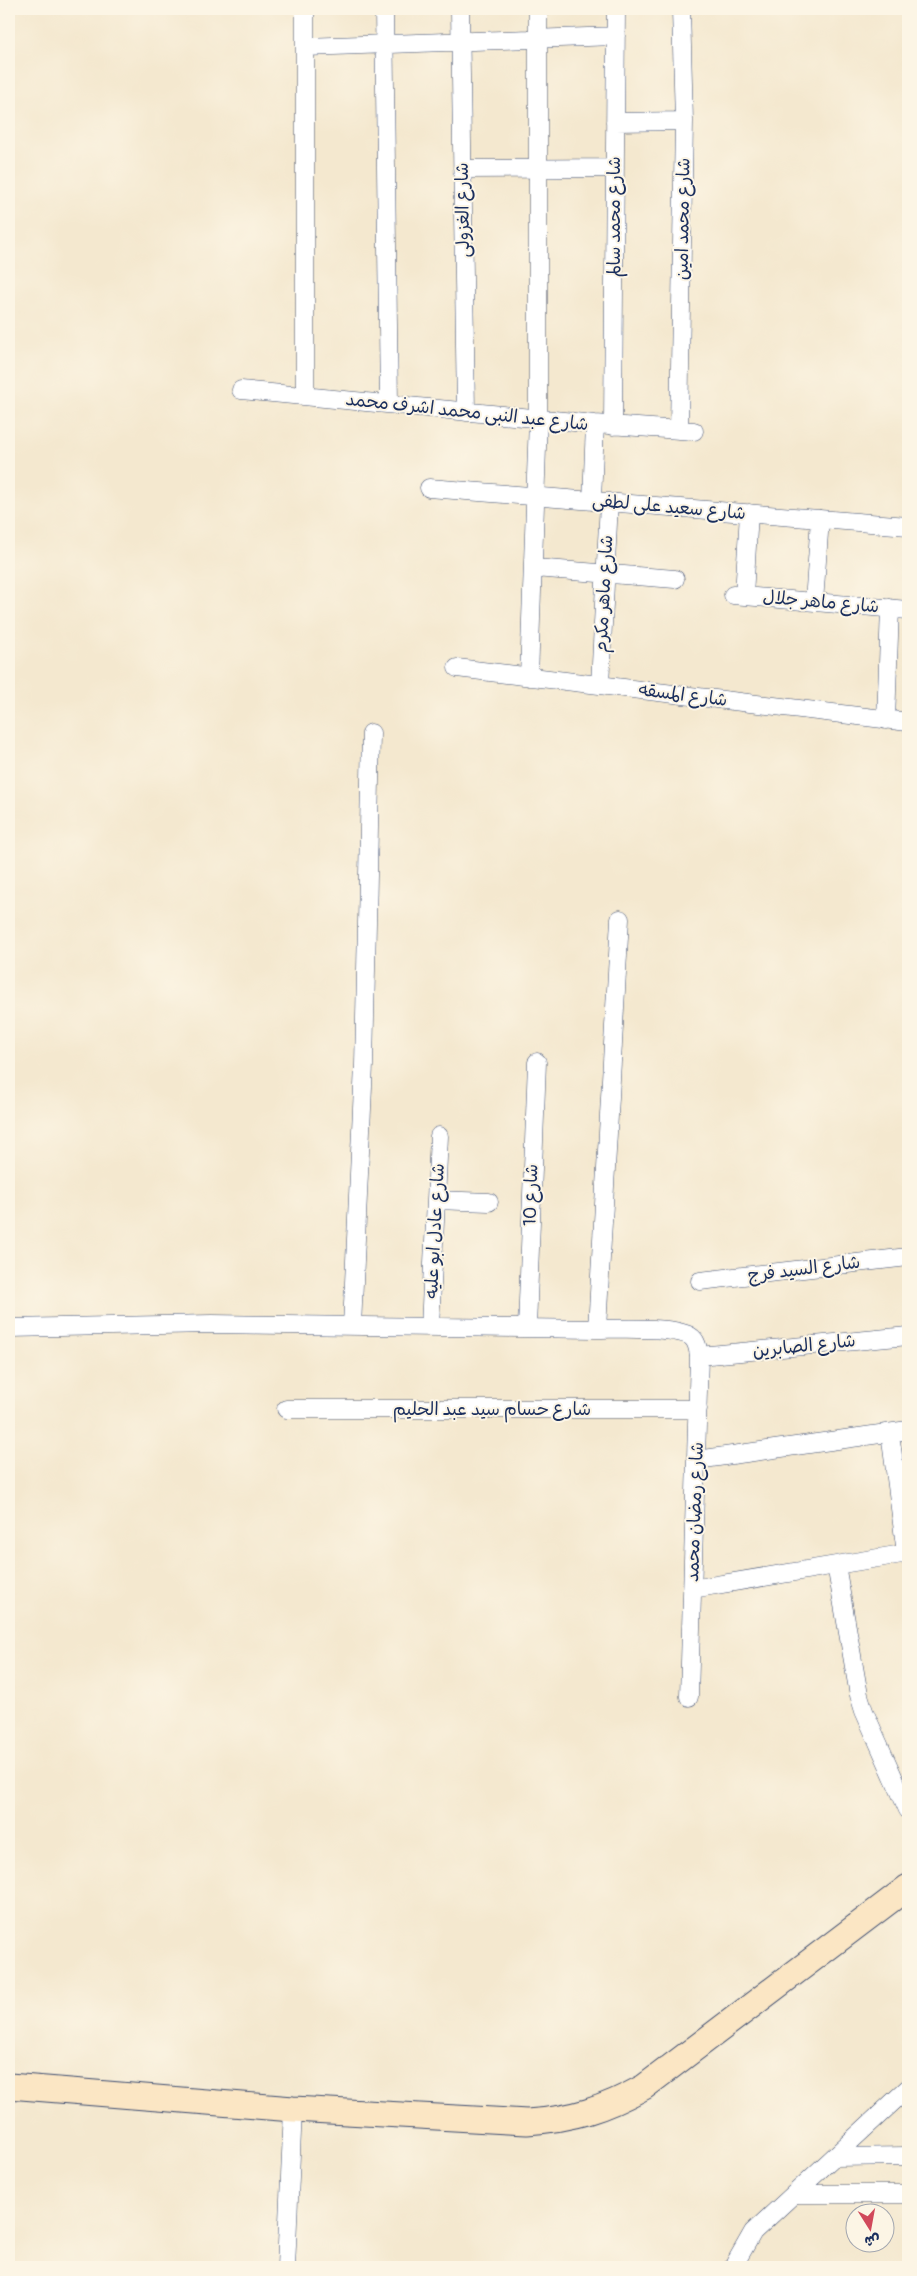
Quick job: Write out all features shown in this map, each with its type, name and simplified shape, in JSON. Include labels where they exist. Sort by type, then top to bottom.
[{"type":"street","points":[[305,9],[305,396]]},
{"type":"street","points":[[384,9],[389,404]]},
{"type":"street","name":"شارع الغزولى","points":[[460,9],[466,412]]},
{"type":"street","points":[[529,677],[537,496],[538,9]]},
{"type":"street","name":"شارع محمد سالم","points":[[613,426],[616,9]]},
{"type":"street","name":"شارع محمد امين","points":[[681,9],[687,430]]},
{"type":"street","points":[[305,47],[616,36]]},
{"type":"street","points":[[615,122],[684,121]]},
{"type":"street","points":[[463,169],[615,168]]},
{"type":"street","name":"شارع عبد النبى محمد اشرف محمد","points":[[241,390],[613,426],[687,430]]},
{"type":"street","name":"شارع ماهر مكرم","points":[[595,424],[605,573],[600,686]]},
{"type":"street","name":"شارع سعيد على لطفى","points":[[429,488],[908,526]]},
{"type":"street","name":"شارع ماهر جلال","points":[[749,513],[739,595],[908,610]]},
{"type":"street","points":[[814,602],[820,519]]},
{"type":"street","points":[[534,568],[675,579]]},
{"type":"street","points":[[886,720],[890,608]]},
{"type":"street","name":"شارع المسقه","points":[[458,668],[908,722]]},
{"type":"street","points":[[352,1326],[364,1065],[371,733]]},
{"type":"street","points":[[597,1328],[620,919]]},
{"type":"street","name":"شارع 10","points":[[527,1328],[536,1062]]},
{"type":"street","name":"شارع عادل ابو عليه","points":[[430,1327],[439,1136]]},
{"type":"street","points":[[436,1200],[489,1202]]},
{"type":"street","name":"شارع السيد فرج","points":[[700,1281],[908,1257]]},
{"type":"street","points":[[9,1328],[212,1324],[656,1330],[684,1334],[694,1340],[699,1356]]},
{"type":"street","name":"شارع الصابرين","points":[[699,1356],[908,1336]]},
{"type":"street","name":"شارع رمضان محمد","points":[[689,1697],[699,1356]]},
{"type":"street","name":"شارع حسام سيد عبد الحليم","points":[[286,1409],[698,1409]]},
{"type":"street","points":[[696,1460],[908,1430]]},
{"type":"street","points":[[692,1589],[907,1553],[890,1433]]},
{"type":"street","points":[[836,1565],[862,1703],[908,1810]]},
{"type":"street","points":[[9,2086],[293,2109],[527,2122],[558,2120],[588,2113],[617,2102],[644,2086],[908,1887]]},
{"type":"street","points":[[733,2267],[753,2232],[908,2088]]},
{"type":"street","points":[[286,2267],[293,2109]]},
{"type":"street","points":[[834,2157],[908,2156]]},
{"type":"street","points":[[796,2194],[908,2194]]}]
